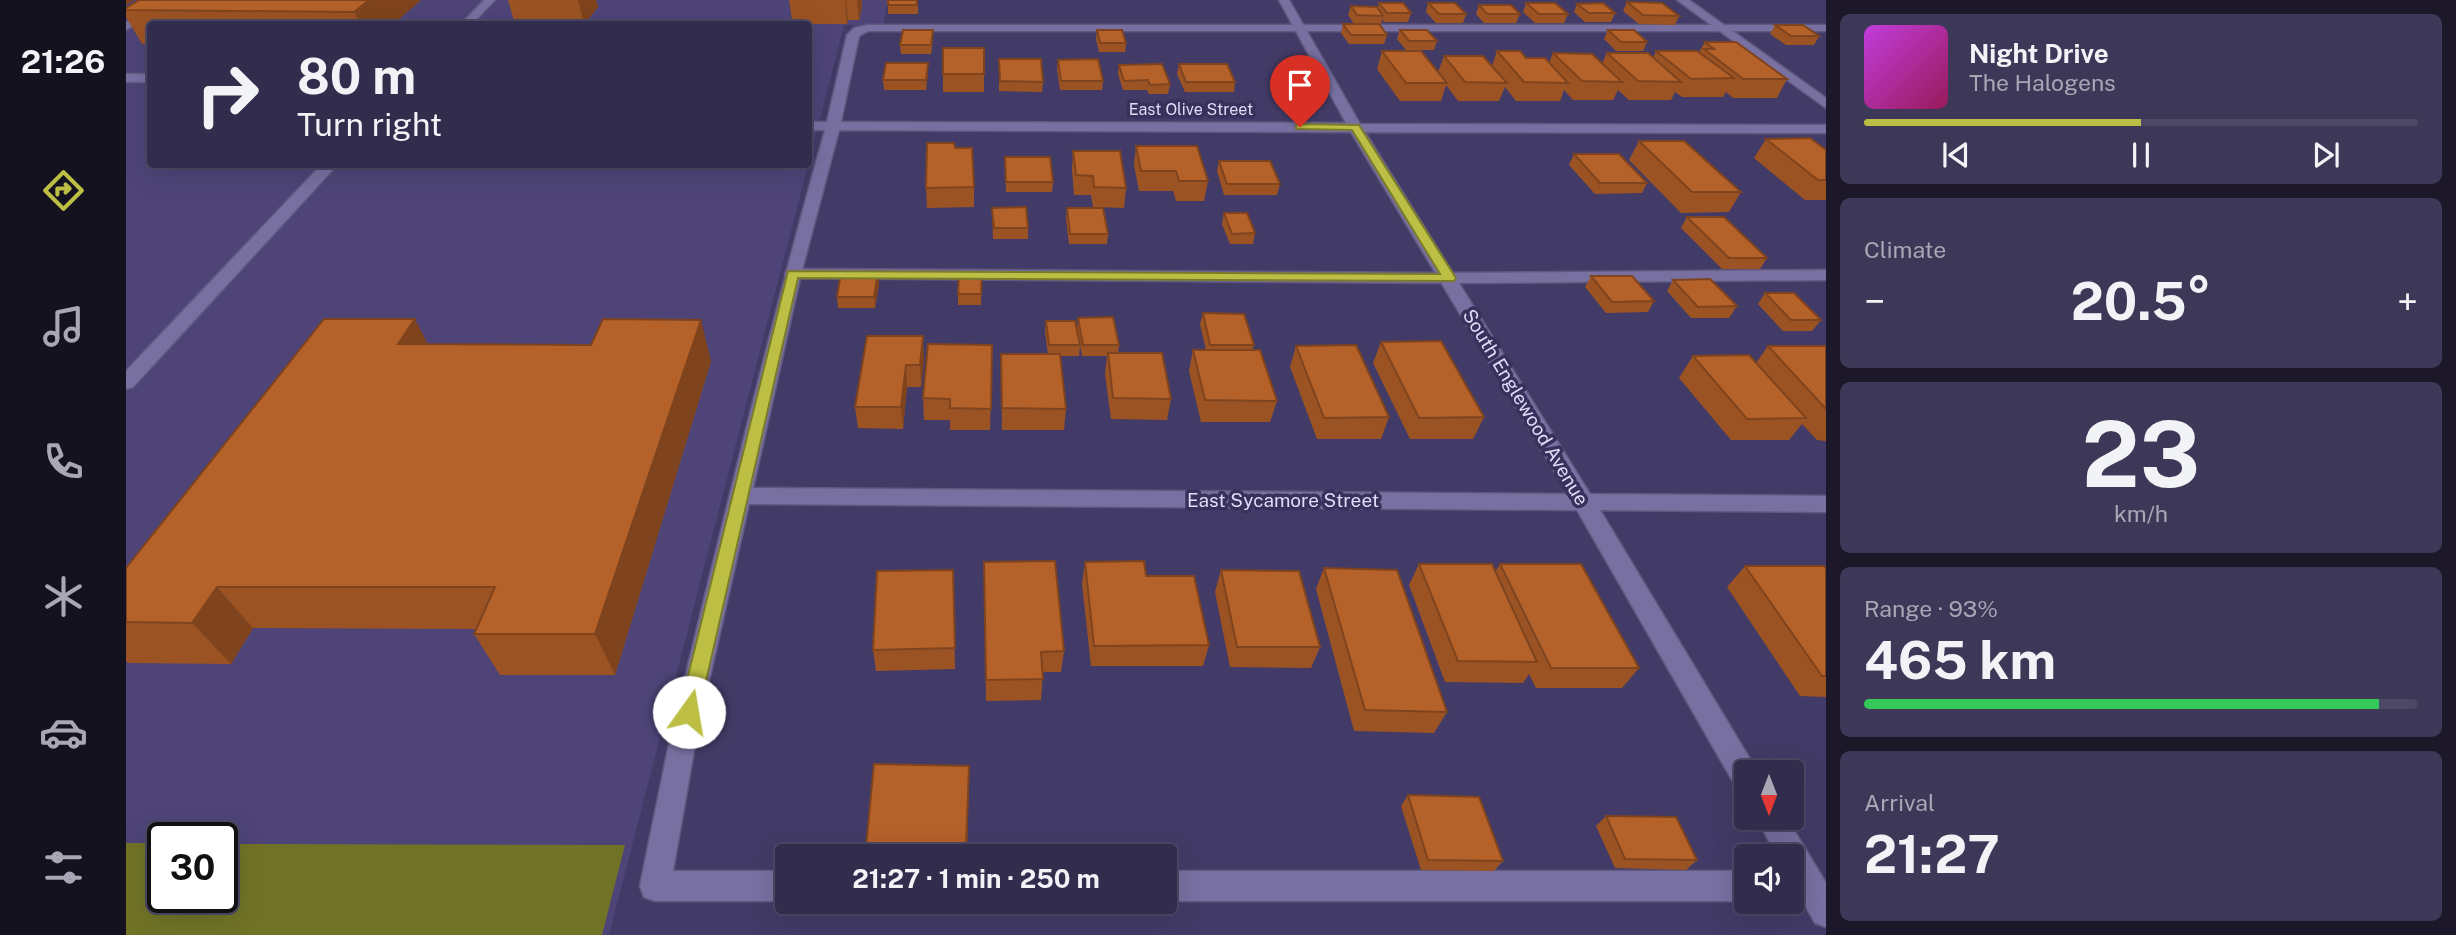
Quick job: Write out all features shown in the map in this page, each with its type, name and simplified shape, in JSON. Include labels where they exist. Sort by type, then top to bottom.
[{"type":"street","points":[[126,27],[170,0]]},
{"type":"street","points":[[469,21],[489,0]]},
{"type":"street","name":"South Englewood Avenue","points":[[1284,0],[1355,127],[1449,278],[1735,760]]},
{"type":"street","points":[[1682,0],[1826,104]]},
{"type":"street","points":[[155,9],[181,9]]},
{"type":"street","points":[[775,886],[655,886],[683,739],[793,274],[833,126],[853,35],[868,27],[1826,28]]},
{"type":"street","points":[[126,78],[147,78]]},
{"type":"street","name":"East Olive Street","points":[[812,126],[1826,129]]},
{"type":"street","points":[[126,383],[327,168]]},
{"type":"street","points":[[793,274],[1449,278],[1826,275]]},
{"type":"street","name":"East Sycamore Street","points":[[740,496],[1826,504]]},
{"type":"street","points":[[1778,830],[1814,893]]},
{"type":"street","points":[[1177,886],[1734,886]]},
{"type":"shaded area","points":[[126,0],[888,0],[883,25],[844,25],[812,150],[812,21],[147,21],[147,168],[807,168],[609,935],[126,935]]},
{"type":"shaded area","points":[[126,843],[147,843],[147,913],[238,913],[238,844],[625,845],[602,935],[126,935]]},
{"type":"building","points":[[139,0],[369,0],[354,12],[126,10]]},
{"type":"building","points":[[888,0],[917,0],[917,5],[888,5]]},
{"type":"building","points":[[1627,2],[1662,3],[1679,16],[1643,15]]},
{"type":"building","points":[[1379,3],[1403,3],[1411,13],[1387,13]]},
{"type":"building","points":[[1428,3],[1455,3],[1466,14],[1439,14]]},
{"type":"building","points":[[1526,3],[1555,3],[1568,14],[1539,14]]},
{"type":"building","points":[[1603,3],[1615,13],[1589,13],[1577,4]]},
{"type":"building","points":[[1479,5],[1511,5],[1520,14],[1487,14]]},
{"type":"building","points":[[1351,6],[1377,7],[1383,16],[1357,15]]},
{"type":"building","points":[[1343,24],[1379,24],[1387,35],[1351,35]]},
{"type":"building","points":[[1775,25],[1803,25],[1819,36],[1791,36]]},
{"type":"building","points":[[903,30],[933,30],[931,45],[900,45]]},
{"type":"building","points":[[1097,30],[1122,30],[1126,43],[1100,43]]},
{"type":"building","points":[[1400,30],[1427,30],[1437,41],[1409,41]]},
{"type":"building","points":[[1608,30],[1634,30],[1647,42],[1621,42]]},
{"type":"building","points":[[1705,42],[1736,42],[1787,79],[1743,79],[1704,49],[1714,49]]},
{"type":"building","points":[[943,48],[984,48],[984,74],[943,74]]},
{"type":"building","points":[[1382,51],[1421,51],[1447,83],[1406,83]]},
{"type":"building","points":[[1497,51],[1520,51],[1526,58],[1545,58],[1568,83],[1524,82]]},
{"type":"building","points":[[1656,51],[1697,51],[1734,78],[1691,79]]},
{"type":"building","points":[[1553,53],[1592,54],[1622,82],[1582,81]]},
{"type":"building","points":[[1607,53],[1648,53],[1681,82],[1638,81]]},
{"type":"building","points":[[1444,56],[1483,56],[1507,83],[1465,82]]},
{"type":"building","points":[[999,59],[1041,59],[1043,82],[1000,81]]},
{"type":"building","points":[[1098,59],[1103,81],[1061,81],[1058,60]]},
{"type":"building","points":[[886,63],[928,63],[926,80],[883,80]]},
{"type":"building","points":[[1162,64],[1170,84],[1150,85],[1148,80],[1124,81],[1119,65]]},
{"type":"building","points":[[1179,64],[1227,64],[1235,82],[1186,82]]},
{"type":"building","points":[[1810,138],[1826,150],[1826,180],[1818,180],[1766,139]]},
{"type":"building","points":[[1639,141],[1684,141],[1741,192],[1692,192]]},
{"type":"building","points":[[927,143],[954,143],[955,148],[972,148],[974,187],[926,188]]},
{"type":"building","points":[[1136,146],[1197,146],[1208,181],[1179,181],[1176,171],[1141,171]]},
{"type":"building","points":[[1073,151],[1120,151],[1126,188],[1094,187],[1093,176],[1076,175]]},
{"type":"building","points":[[1574,154],[1619,154],[1647,183],[1600,183]]},
{"type":"building","points":[[1005,157],[1050,157],[1053,182],[1006,182]]},
{"type":"building","points":[[1219,161],[1270,161],[1280,184],[1227,184]]},
{"type":"building","points":[[1026,207],[1028,228],[994,228],[992,208]]},
{"type":"building","points":[[1067,208],[1103,208],[1108,234],[1070,234]]},
{"type":"building","points":[[1224,213],[1247,213],[1255,233],[1232,234]]},
{"type":"building","points":[[1687,217],[1724,217],[1767,258],[1729,258]]},
{"type":"building","points":[[841,272],[878,273],[874,297],[837,297]]},
{"type":"building","points":[[959,273],[982,273],[981,294],[958,294]]},
{"type":"building","points":[[1591,276],[1632,276],[1654,301],[1612,302]]},
{"type":"building","points":[[1710,279],[1737,306],[1698,307],[1673,280]]},
{"type":"building","points":[[1765,293],[1794,293],[1821,320],[1791,320]]},
{"type":"building","points":[[1203,313],[1244,314],[1254,345],[1210,345]]},
{"type":"building","points":[[1113,317],[1119,345],[1083,345],[1078,318]]},
{"type":"building","points":[[324,319],[415,319],[398,344],[591,345],[603,319],[701,320],[595,634],[474,634],[495,587],[217,587],[192,623],[126,622],[126,568]]},
{"type":"building","points":[[1046,321],[1075,321],[1080,345],[1049,345]]},
{"type":"building","points":[[867,336],[923,336],[920,365],[906,365],[901,407],[855,407]]},
{"type":"building","points":[[1441,341],[1484,417],[1419,418],[1381,342]]},
{"type":"building","points":[[928,344],[992,345],[991,409],[950,408],[950,399],[923,398]]},
{"type":"building","points":[[1356,345],[1389,417],[1324,418],[1296,346]]},
{"type":"building","points":[[1768,346],[1826,346],[1826,409]]},
{"type":"building","points":[[1193,350],[1260,350],[1277,401],[1205,400]]},
{"type":"building","points":[[1108,353],[1162,353],[1171,399],[1113,398]]},
{"type":"building","points":[[1001,354],[1060,354],[1066,409],[1002,408]]},
{"type":"building","points":[[1749,355],[1806,418],[1747,419],[1693,356]]},
{"type":"building","points":[[1055,561],[1064,651],[1041,652],[1043,679],[986,680],[984,562]]},
{"type":"building","points":[[1144,561],[1146,576],[1194,576],[1209,645],[1094,646],[1085,562]]},
{"type":"building","points":[[1419,564],[1492,564],[1537,662],[1458,661]]},
{"type":"building","points":[[1500,564],[1581,564],[1639,668],[1551,668]]},
{"type":"building","points":[[1745,566],[1824,566],[1826,676],[1822,676]]},
{"type":"building","points":[[1324,568],[1397,570],[1447,712],[1365,710]]},
{"type":"building","points":[[953,570],[955,648],[873,650],[877,571]]},
{"type":"building","points":[[1221,570],[1299,571],[1320,647],[1237,647]]},
{"type":"building","points":[[874,764],[969,766],[966,844],[866,844]]},
{"type":"building","points":[[1408,795],[1479,797],[1503,861],[1428,860]]},
{"type":"building","points":[[1606,816],[1676,817],[1697,860],[1625,859]]},
{"type":"route","points":[[689,712],[793,274],[1449,278],[1355,127],[1300,127]]}]
